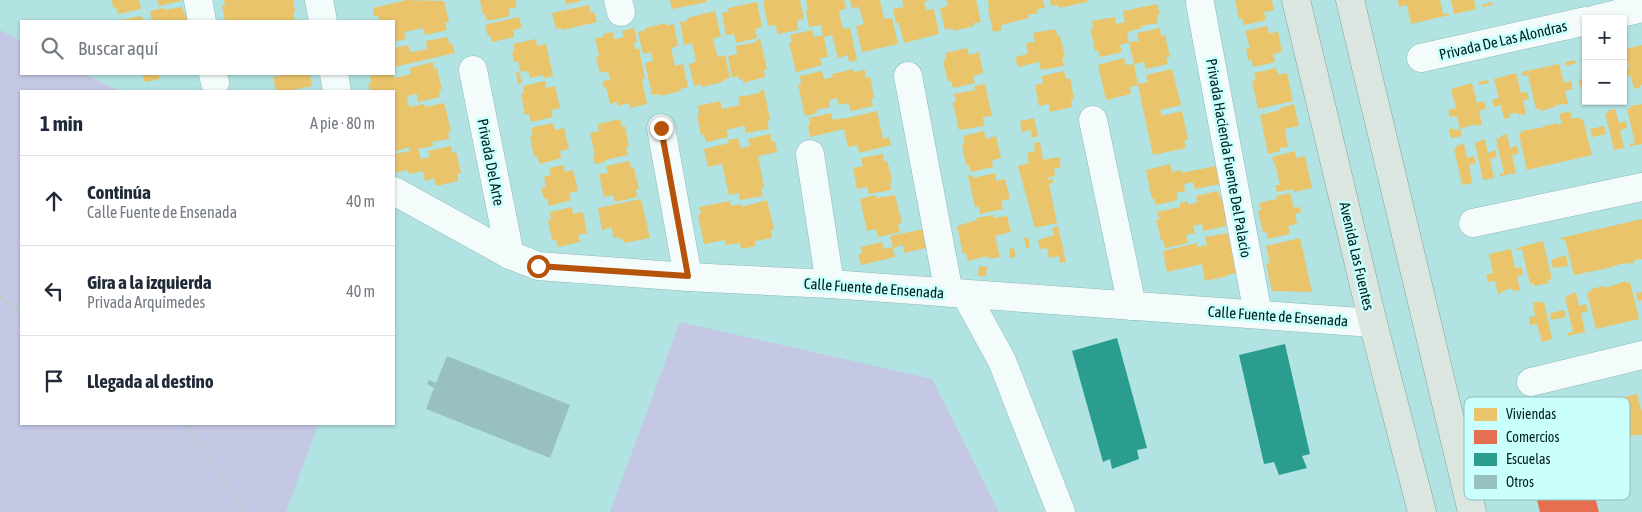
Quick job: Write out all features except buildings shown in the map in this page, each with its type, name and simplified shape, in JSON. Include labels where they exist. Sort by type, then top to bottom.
[{"type":"main road","name":"Avenida Las Fuentes","points":[[1296,0],[1373,323],[1422,512]]},
{"type":"main road","points":[[1350,0],[1464,478]]},
{"type":"street","points":[[198,0],[202,20]]},
{"type":"street","points":[[319,0],[323,20]]},
{"type":"street","name":"Privada Hacienda Fuente Del Palacio","points":[[1200,3],[1258,314]]},
{"type":"street","points":[[1613,15],[1642,8]]},
{"type":"street","name":"Privada De Las Alondras","points":[[1421,58],[1582,22]]},
{"type":"street","name":"Privada Del Arte","points":[[473,70],[510,255]]},
{"type":"street","points":[[334,75],[337,90]]},
{"type":"street","points":[[908,76],[958,294],[1002,361],[1061,512]]},
{"type":"street","points":[[1093,120],[1132,306]]},
{"type":"street","points":[[661,128],[688,276]]},
{"type":"street","points":[[810,154],[830,284]]},
{"type":"street","points":[[1473,223],[1642,187]]},
{"type":"street","name":"Calle Fuente de Ensenada","points":[[395,192],[510,255],[538,266],[830,284],[1373,323]]},
{"type":"street","points":[[1531,382],[1642,355]]},
{"type":"path","points":[[0,296],[20,312]]},
{"type":"path","points":[[185,425],[243,512]]},
{"type":"shaded area","points":[[0,30],[20,40],[20,75],[87,75],[117,90],[20,90],[20,425],[318,425],[286,512],[0,512]]},
{"type":"shaded area","points":[[680,322],[932,379],[999,512],[610,512]]},
{"type":"route","points":[[538,266],[688,276],[661,128]]}]
